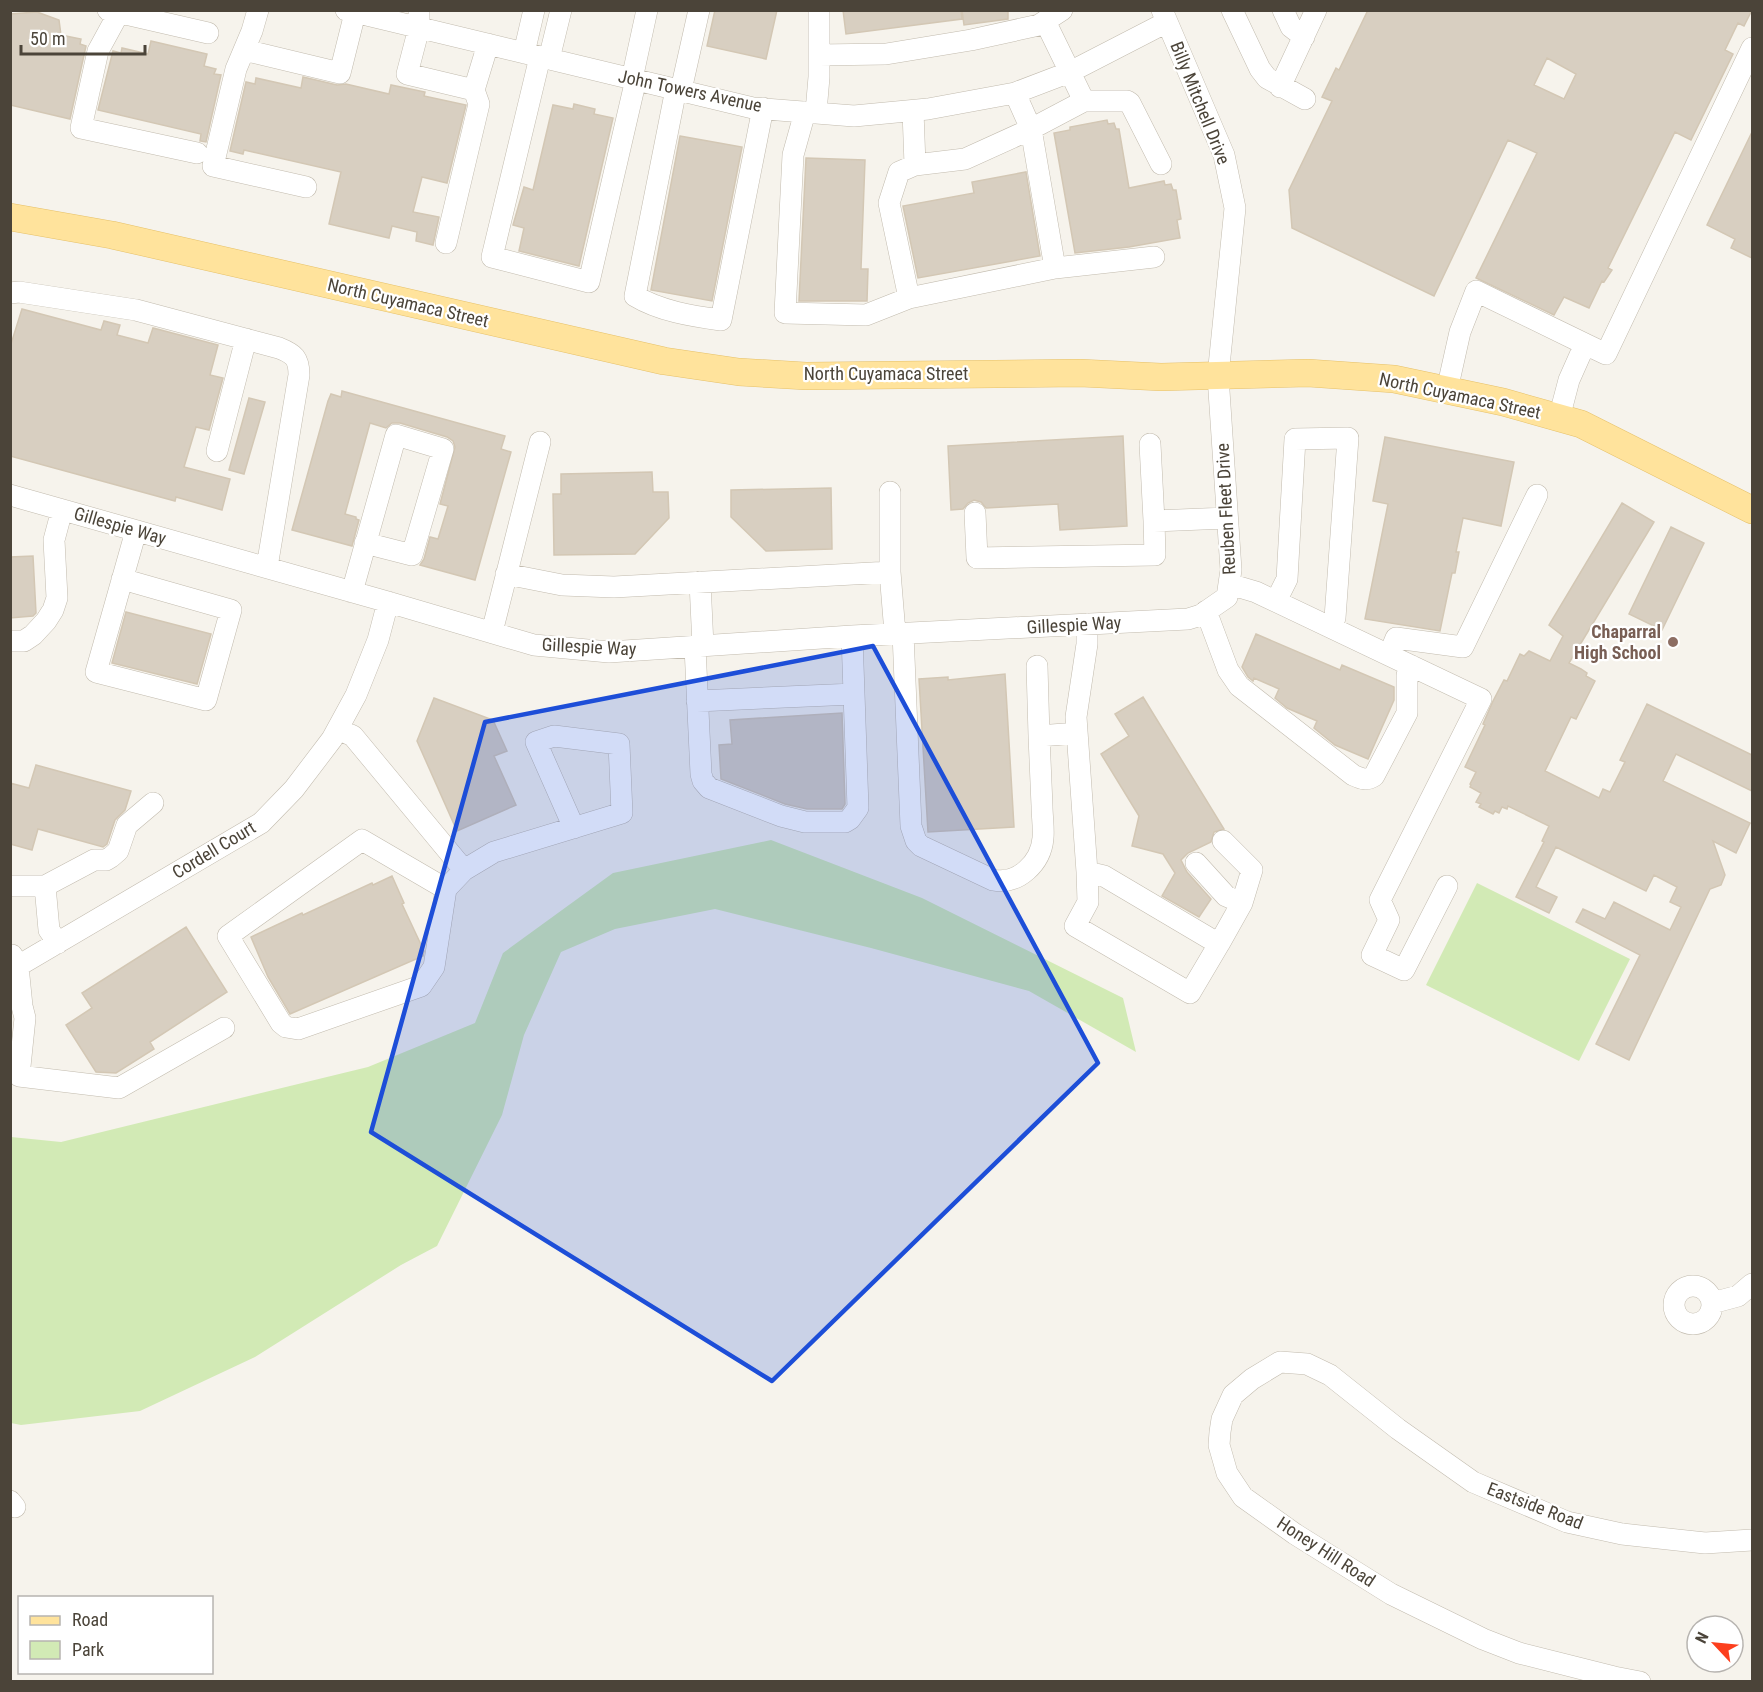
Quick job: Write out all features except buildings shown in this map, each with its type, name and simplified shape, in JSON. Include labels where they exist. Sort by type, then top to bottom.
[{"type":"main road","name":"North Cuyamaca Street","points":[[10,217],[112,235],[664,361],[739,372],[806,375],[1080,373],[1161,377],[1308,373],[1394,379],[1503,402],[1581,424],[1752,510]]},
{"type":"street","points":[[258,10],[236,69],[213,166],[306,187]]},
{"type":"street","points":[[534,10],[538,56]]},
{"type":"street","points":[[561,10],[538,56],[492,256],[589,282],[647,10]]},
{"type":"street","points":[[699,10],[678,90],[635,297],[651,306],[721,320],[764,108]]},
{"type":"street","points":[[819,10],[819,55],[811,112],[793,155],[785,313],[866,315],[909,298],[1055,267],[1154,258]]},
{"type":"street","points":[[1232,10],[1260,69],[1267,78],[1305,99]]},
{"type":"street","points":[[1283,10],[1291,27],[1304,37]]},
{"type":"street","points":[[1280,87],[1316,10]]},
{"type":"street","points":[[197,153],[81,128],[99,51],[114,11],[208,33]]},
{"type":"street","points":[[244,50],[340,73],[351,12]]},
{"type":"street","name":"John Towers Avenue","points":[[351,12],[419,19],[488,44],[753,108],[854,116],[928,110],[1015,93],[1070,72],[1165,16]]},
{"type":"street","points":[[819,55],[886,54],[971,40],[1039,25],[1053,16],[1070,72],[1084,101]]},
{"type":"street","name":"Billy Mitchell Drive","points":[[1165,16],[1224,155],[1235,208],[1218,376]]},
{"type":"street","points":[[419,19],[406,74],[474,90]]},
{"type":"street","points":[[447,243],[479,104],[474,90],[488,44]]},
{"type":"street","points":[[1447,390],[1460,332],[1476,291],[1606,354],[1752,48]]},
{"type":"street","points":[[1015,93],[1031,129],[1055,267]]},
{"type":"street","points":[[909,298],[889,203],[899,172],[915,165],[965,159],[1031,129],[1084,101],[1127,101],[1130,103],[1161,164]]},
{"type":"street","points":[[913,111],[915,165]]},
{"type":"street","points":[[10,293],[20,292],[136,310],[290,352],[299,364],[267,567]]},
{"type":"street","points":[[217,451],[246,339]]},
{"type":"street","points":[[1559,418],[1569,380],[1585,344]]},
{"type":"street","name":"Reuben Fleet Drive","points":[[1197,615],[1227,597],[1231,570],[1218,376]]},
{"type":"street","points":[[352,592],[365,543],[396,435],[443,449],[412,555],[365,543]]},
{"type":"street","points":[[1276,601],[1287,579],[1295,439],[1348,438],[1335,618],[1330,627]]},
{"type":"street","points":[[492,632],[540,442]]},
{"type":"street","points":[[975,513],[977,558],[1155,555],[1150,444]]},
{"type":"street","points":[[890,492],[890,572],[899,633],[911,826],[916,841],[921,846],[993,880],[1002,882],[1023,874],[1037,856],[1043,840],[1037,666]]},
{"type":"street","name":"Gillespie Way","points":[[10,495],[534,645],[609,652],[899,633],[1087,624],[1197,615]]},
{"type":"street","points":[[1389,655],[1396,638],[1463,647],[1537,495]]},
{"type":"street","points":[[10,641],[24,641],[33,635],[53,610],[57,598],[54,540],[62,510]]},
{"type":"street","points":[[1154,520],[1227,518]]},
{"type":"street","points":[[122,579],[231,610],[206,700],[96,672],[122,579],[136,531]]},
{"type":"street","points":[[506,574],[537,581],[584,587],[614,587],[890,572]]},
{"type":"street","points":[[700,582],[697,701],[703,781],[709,788],[781,816],[805,822],[837,823],[850,819],[858,808],[852,636]]},
{"type":"street","points":[[1229,585],[1256,592],[1276,601],[1481,699],[1380,900],[1389,920],[1372,955],[1404,970],[1447,886]]},
{"type":"street","name":"Cordell Court","points":[[13,958],[58,943],[261,823],[294,789],[338,729],[356,695],[378,640],[388,602]]},
{"type":"street","points":[[1197,615],[1239,686],[1353,776],[1360,779],[1366,780],[1374,776],[1407,713],[1407,675],[1412,666]]},
{"type":"street","points":[[1087,624],[1087,644],[1076,717],[1088,902],[1075,926],[1190,993],[1242,903],[1252,870],[1223,841]]},
{"type":"street","points":[[697,701],[854,694]]},
{"type":"street","points":[[338,729],[353,736],[464,870]]},
{"type":"street","points":[[1039,736],[1077,733]]},
{"type":"street","points":[[446,889],[362,840],[228,936],[281,1023],[286,1027],[298,1029],[422,986],[434,967],[446,889],[464,870],[494,852],[574,828],[622,813],[619,744],[554,736],[536,742],[574,828]]},
{"type":"street","points":[[10,886],[45,886],[94,860],[106,860],[118,851],[127,825],[153,803]]},
{"type":"street","points":[[1196,863],[1226,896],[1242,903]]},
{"type":"street","points":[[1087,872],[1104,876],[1219,944]]},
{"type":"street","points":[[45,886],[49,930],[58,943]]},
{"type":"street","points":[[13,958],[25,1018],[19,1076],[119,1088],[224,1028]]},
{"type":"street","points":[[1712,1303],[1738,1296],[1752,1284]]},
{"type":"street","name":"Honey Hill Road","points":[[1347,1388],[1319,1369],[1307,1364],[1281,1362],[1252,1379],[1233,1395],[1222,1419],[1219,1445],[1227,1473],[1243,1497],[1295,1534],[1391,1594],[1483,1639],[1519,1653],[1640,1682]]},
{"type":"street","name":"Eastside Road","points":[[1347,1388],[1398,1429],[1473,1482],[1568,1522],[1622,1534],[1705,1543],[1752,1540]]},
{"type":"highlighted area","points":[[873,646],[1098,1063],[772,1381],[371,1132],[485,722]]},
{"type":"green space","points":[[771,840],[922,898],[1123,998],[1136,1052],[1029,991],[715,909],[615,929],[561,952],[524,1035],[502,1115],[437,1246],[401,1265],[255,1357],[140,1411],[21,1425],[11,1423],[11,1137],[61,1142],[368,1067],[475,1023],[503,953],[613,873]]},
{"type":"green space","points":[[1477,883],[1630,959],[1579,1061],[1426,985]]},
{"type":"place","name":"Chaparral High School","points":[[1673,642]]}]
